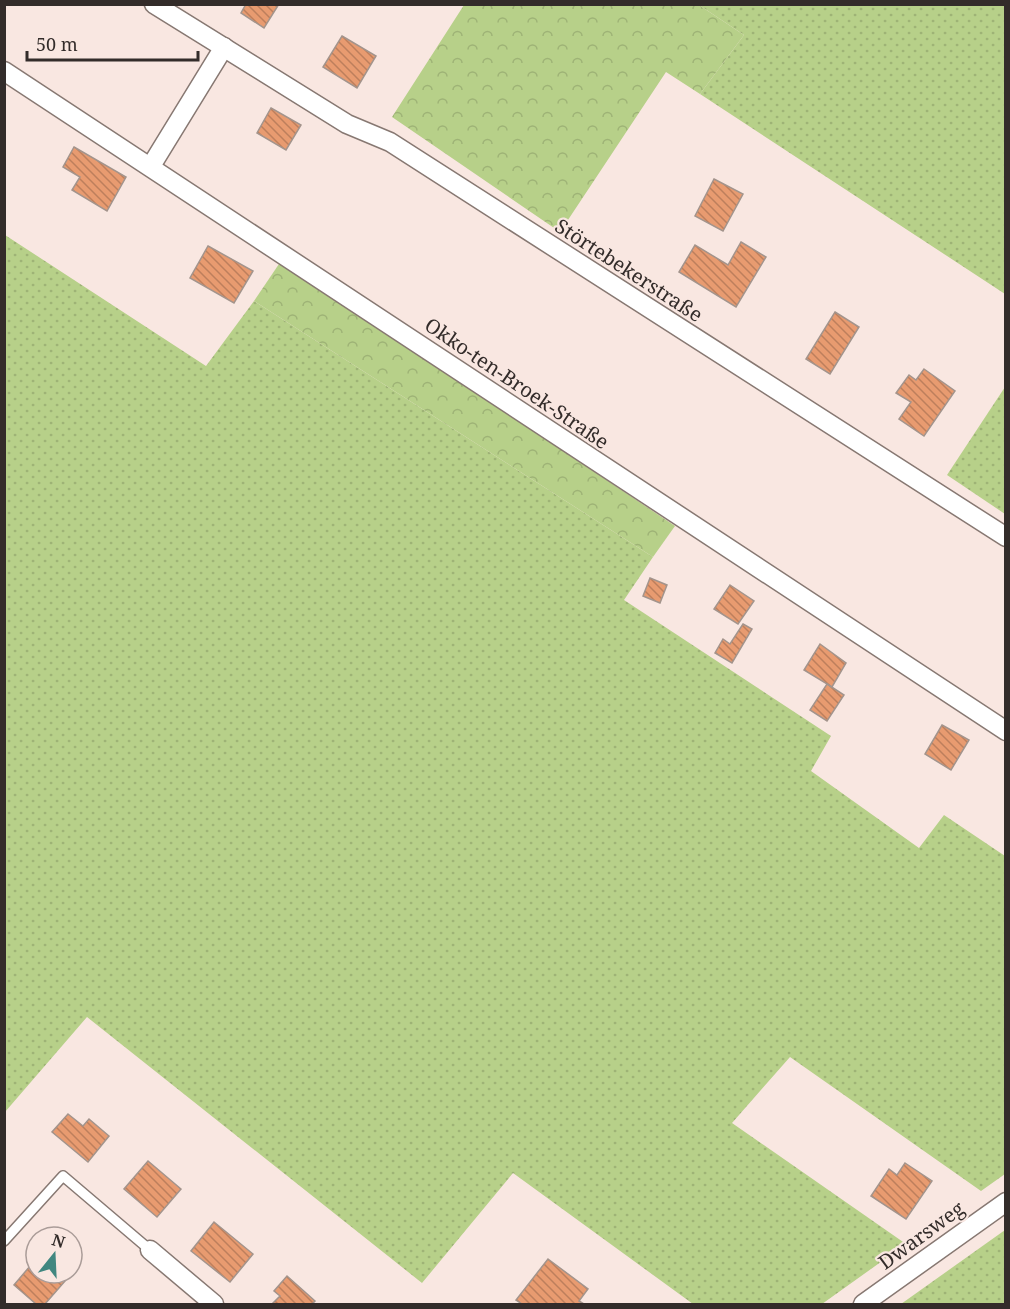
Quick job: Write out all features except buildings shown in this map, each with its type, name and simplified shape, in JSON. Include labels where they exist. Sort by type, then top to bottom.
[{"type":"street","name":"Störtebekerstraße","points":[[154,4],[347,124],[390,142],[1005,537]]},
{"type":"street","points":[[151,166],[224,47]]},
{"type":"street","name":"Okko-ten-Broek-Straße","points":[[4,71],[1005,731]]},
{"type":"street","name":"Dwarsweg","points":[[863,1305],[1005,1202]]},
{"type":"street","points":[[150,1250],[214,1305]]},
{"type":"lane","points":[[4,1241],[63,1176],[150,1250]]},
{"type":"green space","points":[[464,5],[699,5],[744,35],[700,94],[666,72],[560,232],[392,117]]},
{"type":"green space","points":[[699,5],[1005,5],[1005,294],[700,94],[744,35]]},
{"type":"green space","points":[[5,235],[206,366],[254,301],[653,557],[624,600],[831,736],[811,771],[919,848],[944,815],[1005,856],[1005,1174],[981,1191],[790,1057],[732,1123],[906,1244],[822,1304],[693,1304],[513,1173],[422,1283],[87,1017],[5,1112]]},
{"type":"green space","points":[[281,261],[675,526],[653,557],[254,301]]},
{"type":"green space","points":[[1005,387],[1005,514],[947,475]]},
{"type":"green space","points":[[1005,1230],[1005,1304],[901,1304]]}]
